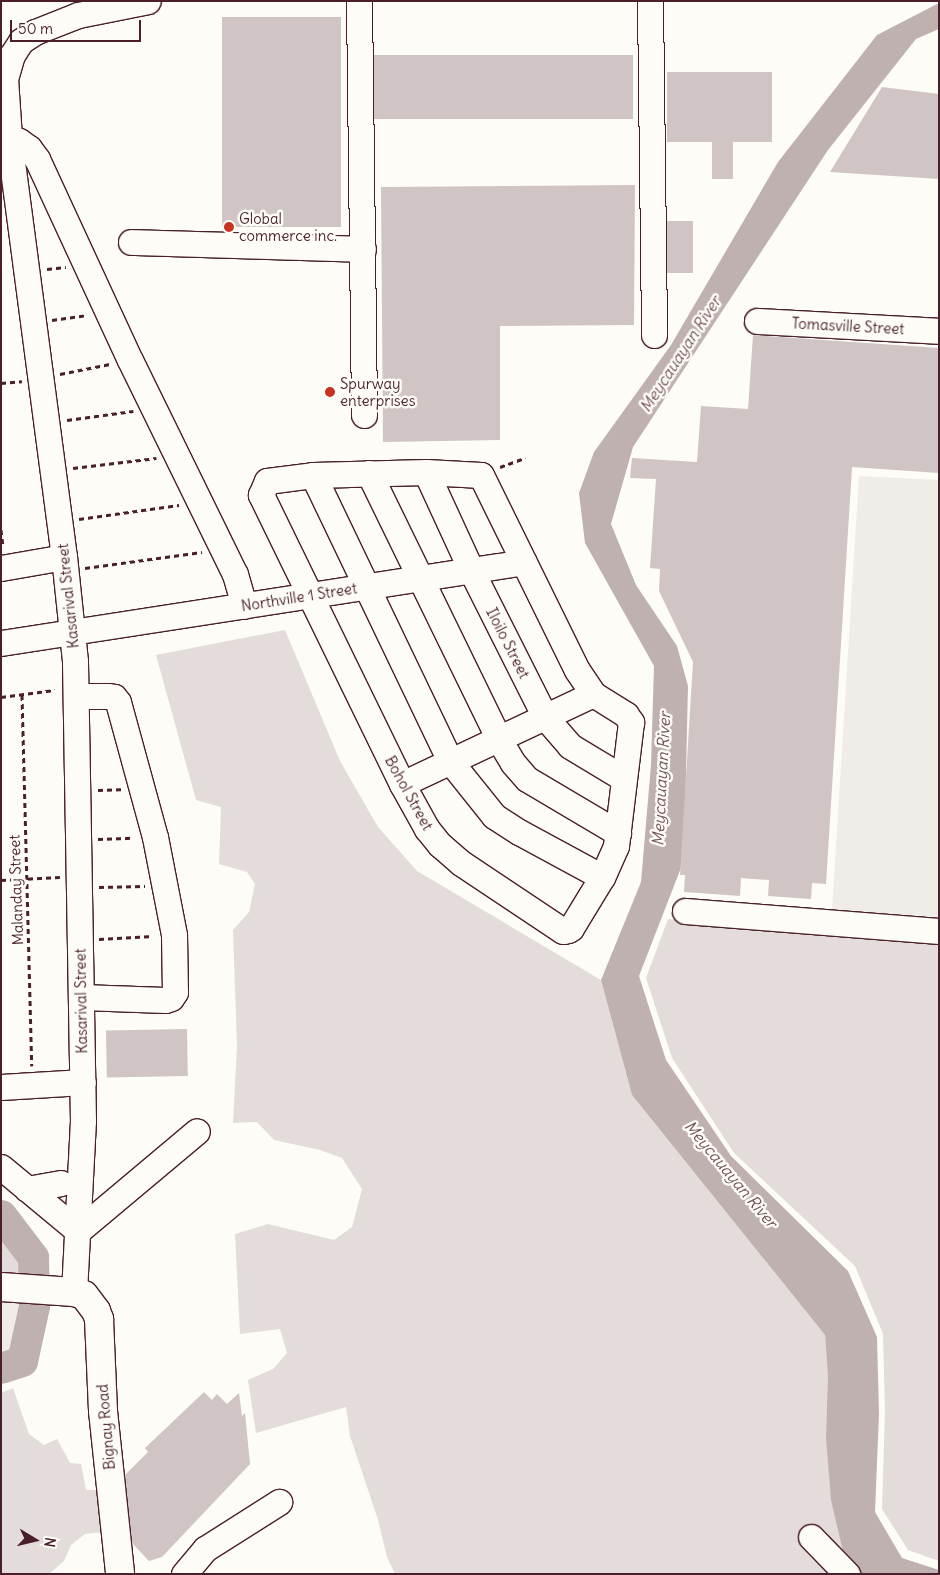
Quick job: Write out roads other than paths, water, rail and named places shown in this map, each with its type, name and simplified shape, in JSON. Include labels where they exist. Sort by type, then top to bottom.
[{"type":"main road","points":[[10,1288],[65,1291]]},
{"type":"main road","name":"Bignay Road","points":[[65,1291],[84,1295],[93,1305],[99,1319],[103,1410],[120,1574]]},
{"type":"street","name":"Kasarival Street","points":[[65,1291],[78,1231],[83,1149],[76,691],[73,633],[47,423],[27,272],[5,139],[5,79],[12,55],[21,41],[78,8],[148,1]]},
{"type":"street","points":[[359,1],[364,415]]},
{"type":"street","points":[[650,1],[654,335]]},
{"type":"street","points":[[5,139],[20,140],[37,159],[130,360],[223,549],[234,574],[244,606]]},
{"type":"street","points":[[131,242],[362,249]]},
{"type":"street","name":"Tomasville Street","points":[[757,321],[939,331]]},
{"type":"street","points":[[426,472],[482,475],[577,670],[593,694],[626,715],[631,722],[618,833],[611,861],[602,877],[519,832],[494,816],[450,761],[313,475],[426,472]]},
{"type":"street","name":"Iloilo Street","points":[[426,472],[471,570],[545,716],[570,746],[623,778]]},
{"type":"street","points":[[369,473],[422,578],[498,738],[513,763],[527,779],[618,833]]},
{"type":"street","name":"Bohol Street","points":[[313,475],[267,481],[261,495],[402,784],[427,829],[440,845],[461,863],[563,931],[571,928],[602,877]]},
{"type":"street","name":"Northville 1 Street","points":[[1,643],[524,562]]},
{"type":"street","points":[[1,568],[65,564]]},
{"type":"street","points":[[76,691],[114,697],[142,788],[166,885],[174,935],[175,992],[171,998],[165,1000],[81,996]]},
{"type":"street","points":[[402,784],[593,694]]},
{"type":"street","points":[[685,911],[939,931]]},
{"type":"street","points":[[1,1086],[83,1082]]},
{"type":"street","points":[[1,1167],[78,1231],[197,1131]]},
{"type":"street","points":[[27,1189],[60,1183]]},
{"type":"street","points":[[184,1574],[205,1549],[279,1502]]},
{"type":"street","points":[[811,1537],[848,1574]]},
{"type":"water","name":"Meycauayan River","points":[[939,3],[939,29],[916,39],[828,150],[633,447],[611,524],[636,585],[677,646],[688,686],[684,860],[639,976],[666,1060],[731,1156],[848,1271],[877,1337],[879,1414],[875,1512],[902,1558],[939,1570],[939,1574],[861,1574],[846,1564],[831,1500],[826,1438],[828,1376],[825,1335],[632,1095],[601,980],[641,882],[651,765],[654,666],[585,543],[579,493],[594,452],[671,345],[778,162],[877,35]]},
{"type":"waterway","points":[[1,1215],[33,1257],[34,1306],[22,1361],[1,1368]]},
{"type":"place","name":"Global commerce inc.","points":[[229,227]]},
{"type":"place","name":"Spurway enterprises","points":[[330,392]]}]
